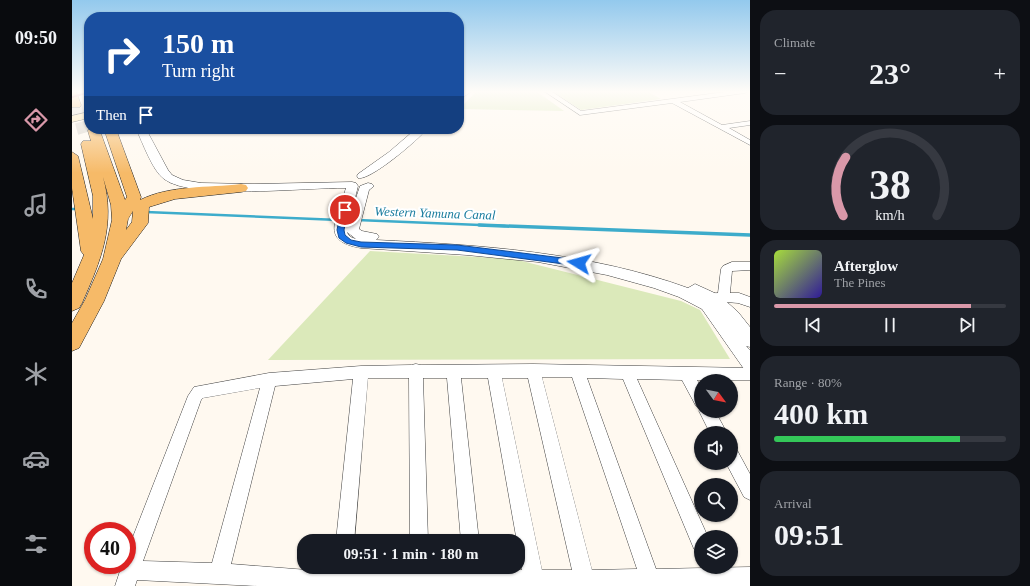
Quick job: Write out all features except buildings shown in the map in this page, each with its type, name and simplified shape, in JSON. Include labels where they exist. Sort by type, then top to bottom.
[{"type":"main road","points":[[72,124],[84,127]]},
{"type":"main road","points":[[72,303],[91,261],[93,221],[101,203],[90,134]]},
{"type":"main road","points":[[92,134],[127,208],[140,223],[112,258]]},
{"type":"main road","points":[[72,342],[94,301],[112,258],[127,208],[134,197],[112,134]]},
{"type":"main road","points":[[72,156],[76,185],[83,205],[93,221]]},
{"type":"main road","points":[[127,208],[154,198],[241,188]]},
{"type":"street","points":[[706,118],[750,143]]},
{"type":"street","points":[[721,127],[750,123]]},
{"type":"street","points":[[144,134],[168,177],[181,184],[241,188],[360,182],[386,169],[394,154],[416,134]]},
{"type":"street","points":[[154,134],[170,165],[180,174],[192,179],[247,183],[360,182]]},
{"type":"street","points":[[360,182],[345,210],[346,230],[344,239],[361,244],[457,248],[579,263],[711,297],[739,298],[750,302]]},
{"type":"street","points":[[346,230],[358,213],[364,188],[360,182]]},
{"type":"street","points":[[750,266],[732,266],[727,269],[707,305],[750,364]]},
{"type":"street","points":[[711,297],[730,311],[750,340]]},
{"type":"street","points":[[416,370],[419,534]]},
{"type":"street","points":[[750,374],[685,372],[627,373],[577,370],[416,370],[360,372],[270,380],[198,392],[195,396],[128,578],[219,573],[342,579],[420,575],[585,583],[650,579],[750,577]]},
{"type":"street","points":[[453,370],[469,534]]},
{"type":"street","points":[[532,370],[585,583]]},
{"type":"street","points":[[577,370],[650,579]]},
{"type":"street","points":[[494,371],[534,580]]},
{"type":"street","points":[[346,534],[360,372]]},
{"type":"street","points":[[685,372],[694,388]]},
{"type":"street","points":[[627,373],[696,530]]},
{"type":"street","points":[[219,573],[270,380]]},
{"type":"street","points":[[738,469],[750,491]]},
{"type":"green space","points":[[370,251],[514,259],[681,301],[700,310],[730,359],[268,360]]},
{"type":"waterway","name":"Western Yamuna Canal","points":[[72,209],[79,209]]},
{"type":"waterway","name":"Western Yamuna Canal","points":[[146,212],[339,220]]},
{"type":"waterway","name":"Western Yamuna Canal","points":[[357,220],[494,226]]},
{"type":"waterway","name":"Western Yamuna Canal","points":[[479,225],[494,226]]},
{"type":"waterway","name":"Western Yamuna Canal","points":[[494,226],[750,235]]},
{"type":"waterway","name":"Western Yamuna Canal","points":[[494,226],[505,226]]},
{"type":"tunnel","points":[[80,118],[84,133]]},
{"type":"route","points":[[345,210],[340,230],[344,239],[349,242],[361,244],[457,248],[579,263]]}]
